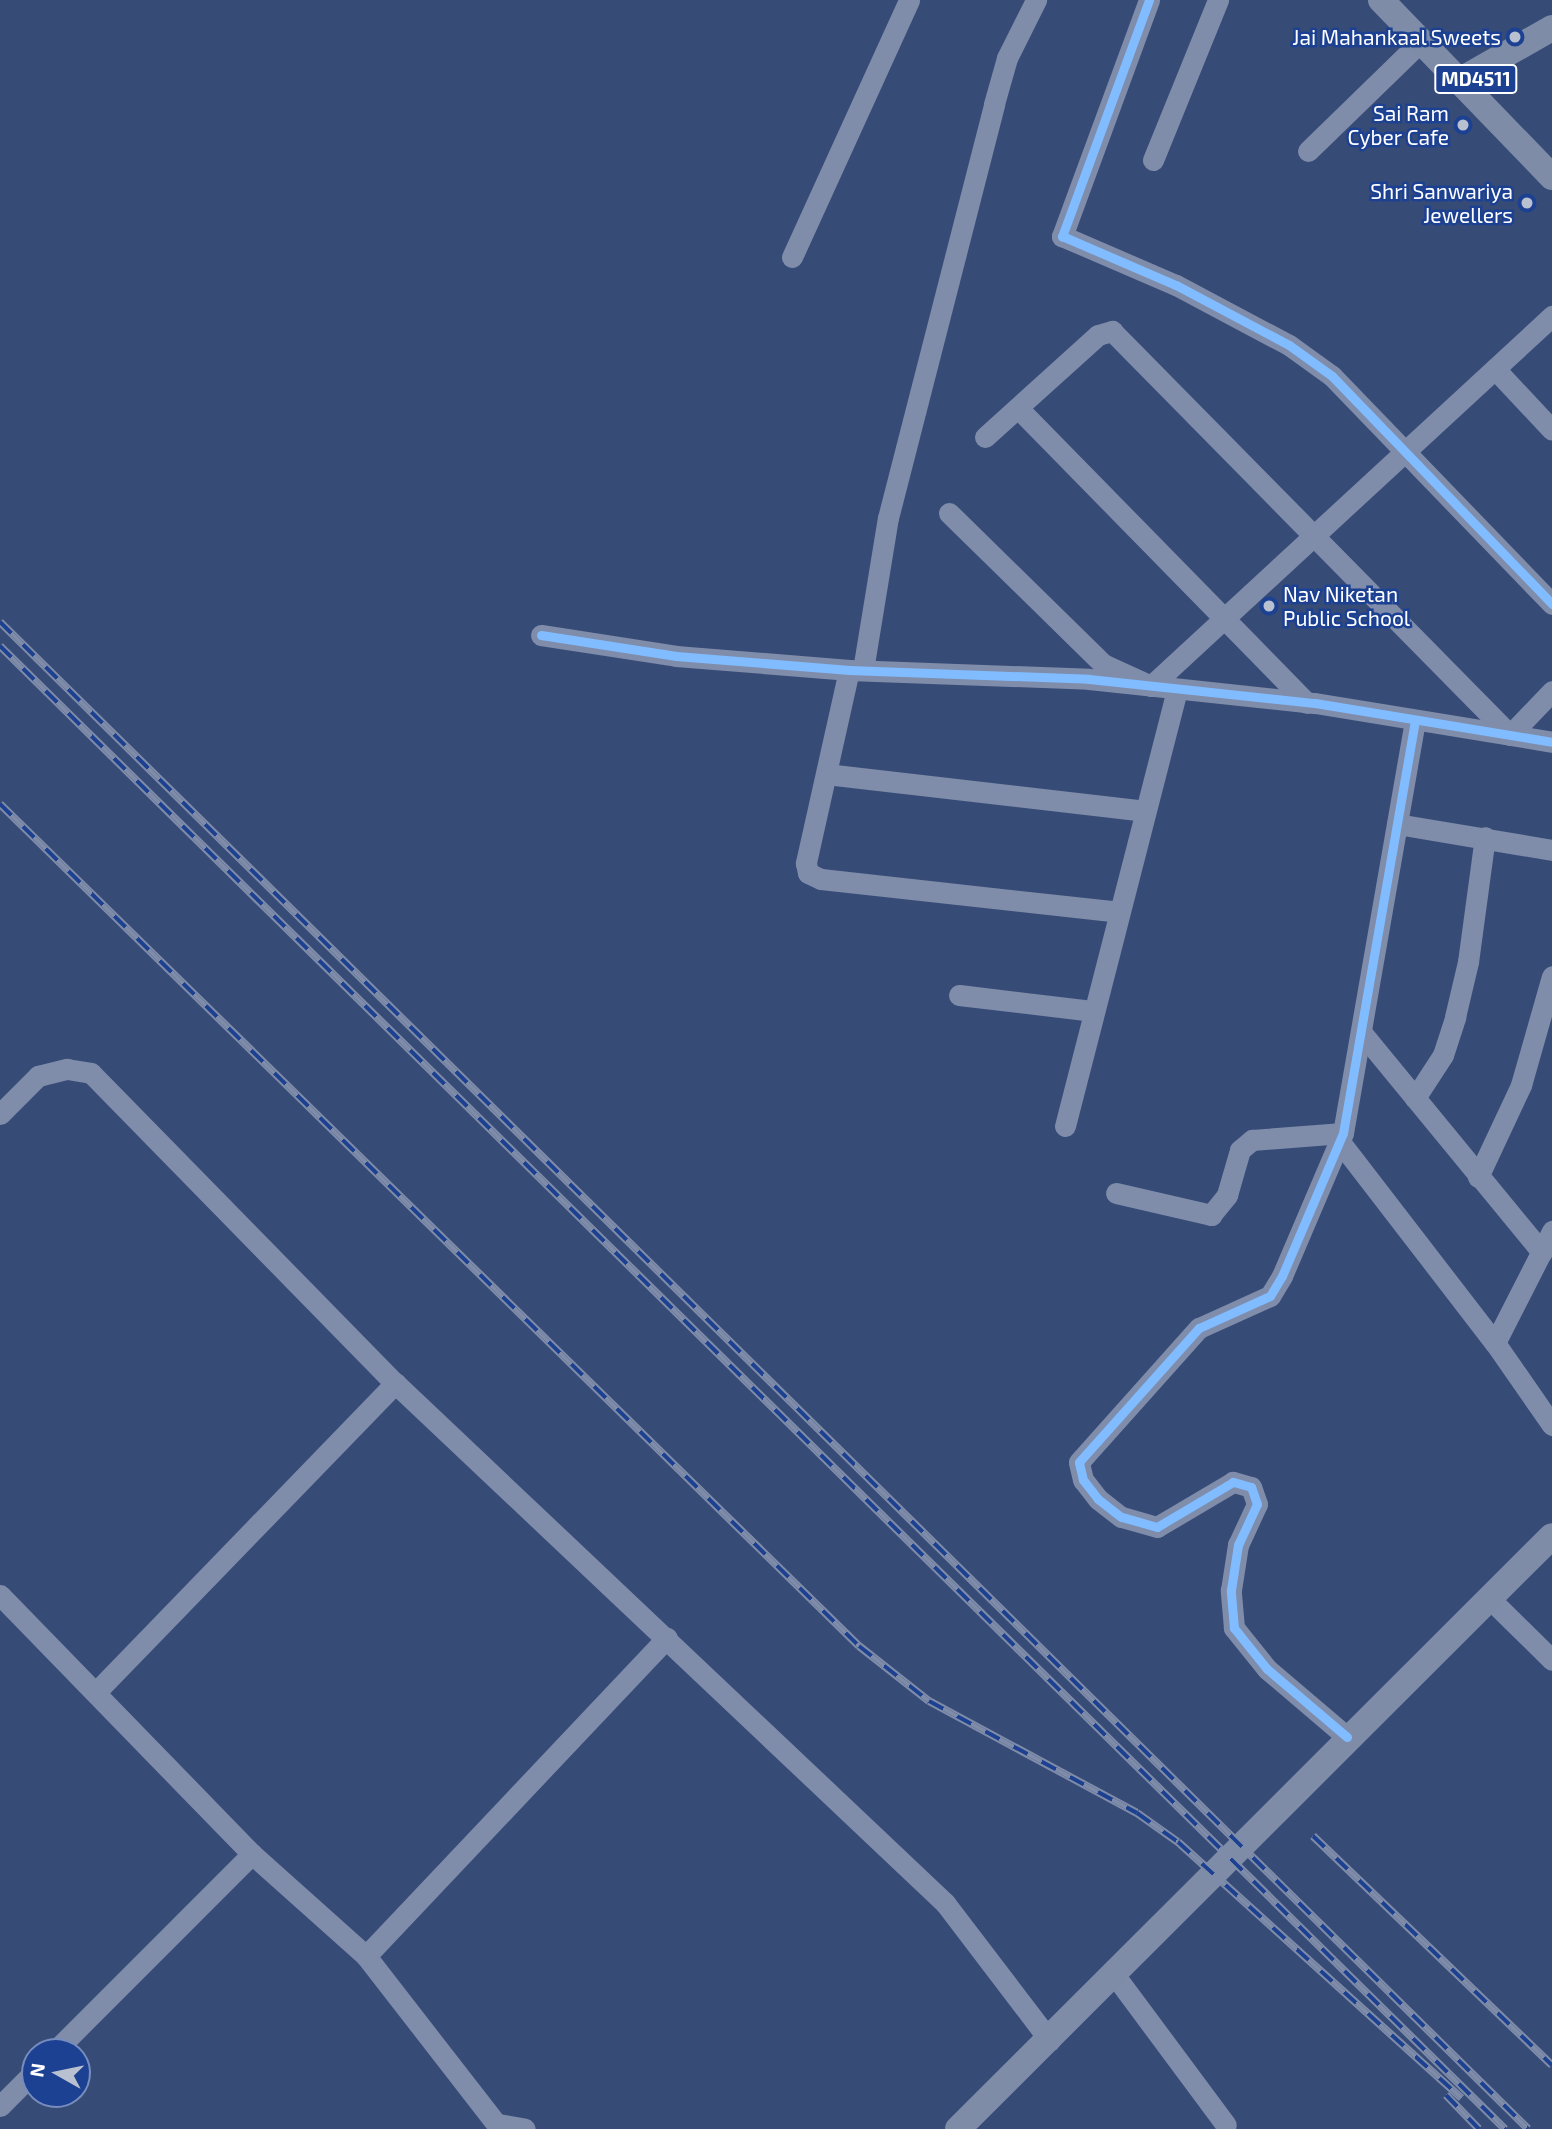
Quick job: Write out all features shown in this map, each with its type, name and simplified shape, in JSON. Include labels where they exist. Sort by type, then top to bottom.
[{"type":"main road","name":"MD4511","points":[[1381,0],[1421,41],[1552,156]]},
{"type":"main road","name":"MD4511","points":[[1402,0],[1465,78],[1552,177]]},
{"type":"main road","points":[[1465,78],[1552,28]]},
{"type":"main road","points":[[958,2129],[1116,1977],[1347,1737],[1552,1536]]},
{"type":"street","points":[[792,257],[909,0]]},
{"type":"street","points":[[1037,0],[1007,58],[994,104],[888,518],[856,670],[825,774],[806,863],[808,873],[814,876],[1118,912]]},
{"type":"street","points":[[1149,0],[1062,236],[1176,285],[1289,345],[1332,376],[1552,604]]},
{"type":"street","points":[[1153,160],[1218,0]]},
{"type":"street","points":[[1308,151],[1421,41]]},
{"type":"street","points":[[1151,686],[1316,538],[1552,316]]},
{"type":"street","points":[[985,437],[1098,335],[1112,331],[1510,735]]},
{"type":"street","points":[[1495,369],[1552,430]]},
{"type":"street","points":[[1018,408],[1307,703]]},
{"type":"street","points":[[949,513],[1103,664],[1151,686]]},
{"type":"street","points":[[541,635],[676,656],[856,670],[1151,686],[1307,703],[1552,742]]},
{"type":"street","points":[[1065,1126],[1177,689]]},
{"type":"street","points":[[1510,735],[1552,691]]},
{"type":"street","points":[[1347,1737],[1267,1669],[1234,1628],[1231,1590],[1238,1545],[1257,1504],[1251,1487],[1233,1482],[1157,1527],[1121,1517],[1098,1499],[1083,1480],[1079,1462],[1199,1328],[1270,1296],[1341,1138],[1415,720]]},
{"type":"street","points":[[825,774],[1144,811]]},
{"type":"street","points":[[1397,824],[1552,850]]},
{"type":"street","points":[[1415,1098],[1443,1055],[1455,1017],[1468,962],[1485,837]]},
{"type":"street","points":[[1478,1177],[1521,1085],[1552,976]]},
{"type":"street","points":[[960,995],[1094,1011]]},
{"type":"street","points":[[1361,1032],[1542,1252]]},
{"type":"street","points":[[0,1114],[38,1076],[67,1069],[91,1073],[395,1384],[945,1903],[1050,2041]]},
{"type":"street","points":[[1116,1193],[1201,1216],[1211,1215],[1227,1195],[1240,1150],[1252,1140],[1341,1138]]},
{"type":"street","points":[[1341,1138],[1548,1411]]},
{"type":"street","points":[[1495,1343],[1552,1231]]},
{"type":"street","points":[[97,1690],[395,1384]]},
{"type":"street","points":[[0,1595],[97,1690],[252,1854],[366,1956],[499,2126],[525,2129]]},
{"type":"street","points":[[1489,1598],[1552,1660]]},
{"type":"street","points":[[366,1956],[667,1638]]},
{"type":"street","points":[[68,2038],[252,1854]]},
{"type":"street","points":[[1116,1977],[1226,2125]]},
{"type":"street","points":[[0,2106],[21,2085]]},
{"type":"railway","points":[[0,622],[1528,2129]]},
{"type":"railway","points":[[0,646],[1505,2129]]},
{"type":"railway","points":[[0,804],[859,1646],[929,1701],[1137,1813],[1178,1842],[1461,2098]]},
{"type":"railway","points":[[1313,1836],[1552,2065]]},
{"type":"railway","points":[[1446,2095],[1479,2129]]},
{"type":"cycle path","points":[[1149,0],[1062,236],[1176,285],[1289,345],[1332,376],[1552,604]]},
{"type":"cycle path","points":[[541,635],[676,656],[849,670],[1089,679],[1315,703],[1552,742]]},
{"type":"cycle path","points":[[1347,1737],[1267,1669],[1234,1628],[1231,1590],[1238,1545],[1257,1504],[1251,1487],[1233,1482],[1157,1527],[1121,1517],[1098,1499],[1083,1480],[1079,1462],[1199,1328],[1270,1296],[1282,1276],[1343,1133],[1415,720]]},
{"type":"place","name":"Jai Mahankaal Sweets","points":[[1515,37]]},
{"type":"place","name":"Sai Ram Cyber Cafe","points":[[1463,125]]},
{"type":"place","name":"Shri Sanwariya Jewellers","points":[[1527,203]]},
{"type":"place","name":"Nav Niketan Public School","points":[[1269,606]]}]
